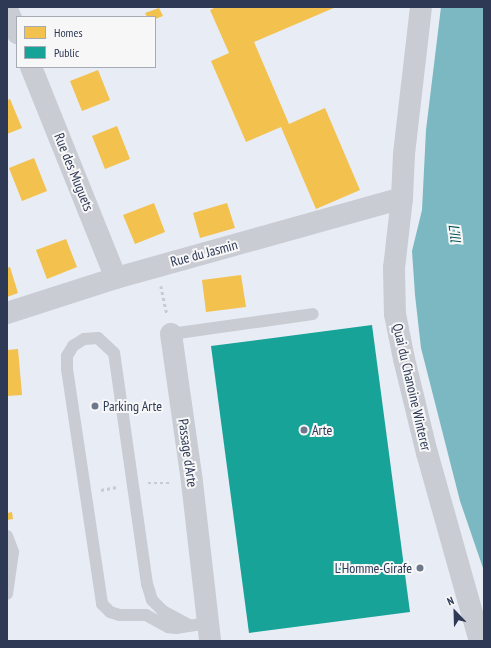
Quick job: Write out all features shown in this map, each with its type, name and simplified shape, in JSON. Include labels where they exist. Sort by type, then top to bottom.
[{"type":"street","name":"Quai du Chanoine Winterer","points":[[422,7],[404,155],[402,198],[394,268],[397,322],[427,453],[480,641]]},
{"type":"street","points":[[7,9],[16,31]]},
{"type":"street","name":"Rue des Muguets","points":[[31,68],[116,278]]},
{"type":"street","name":"Rue du Jasmin","points":[[7,313],[116,278],[402,198]]},
{"type":"street","name":"Passage d'Arte","points":[[171,334],[202,630]]},
{"type":"lane","points":[[171,334],[313,314]]},
{"type":"lane","points":[[98,338],[114,353],[147,584],[152,600],[163,611],[202,630],[168,627],[146,615],[120,615],[110,612],[100,600],[67,368],[67,356],[73,346],[84,339],[98,338]]},
{"type":"lane","points":[[7,536],[13,552],[7,594]]},
{"type":"path","points":[[158,266],[171,334]]},
{"type":"water","name":"L'Ill","points":[[441,7],[484,7],[484,571],[460,501],[421,348],[415,295],[412,251],[422,210],[426,130]]},
{"type":"building: Homes","points":[[216,7],[336,7],[254,42],[289,124],[325,108],[360,190],[316,209],[281,127],[246,142],[211,61],[229,53],[210,10]]},
{"type":"building: Homes","points":[[159,8],[163,16],[156,19],[156,16],[146,16],[145,13]]},
{"type":"building: Homes","points":[[98,70],[110,100],[82,111],[70,81]]},
{"type":"building: Homes","points":[[10,99],[22,128],[7,134],[7,100]]},
{"type":"building: Homes","points":[[117,126],[130,159],[105,169],[92,136]]},
{"type":"building: Homes","points":[[34,158],[47,191],[22,201],[9,168]]},
{"type":"building: Homes","points":[[154,203],[165,232],[135,244],[123,215]]},
{"type":"building: Homes","points":[[227,203],[235,228],[200,238],[193,213]]},
{"type":"building: Homes","points":[[66,239],[77,267],[47,279],[36,250]]},
{"type":"building: Homes","points":[[10,267],[18,293],[7,297],[7,268]]},
{"type":"building: Homes","points":[[241,275],[246,307],[206,312],[202,280]]},
{"type":"building: Homes","points":[[18,349],[22,395],[7,396],[7,350]]},
{"type":"building: Homes","points":[[12,512],[13,519],[7,520],[7,513]]},
{"type":"building: Public","name":"Arte","points":[[372,325],[410,612],[249,633],[211,346]]},
{"type":"place","name":"Parking Arte","points":[[95,406]]},
{"type":"place","name":"Arte","points":[[304,430]]},
{"type":"place","name":"L'Homme-Girafe","points":[[420,568]]}]
